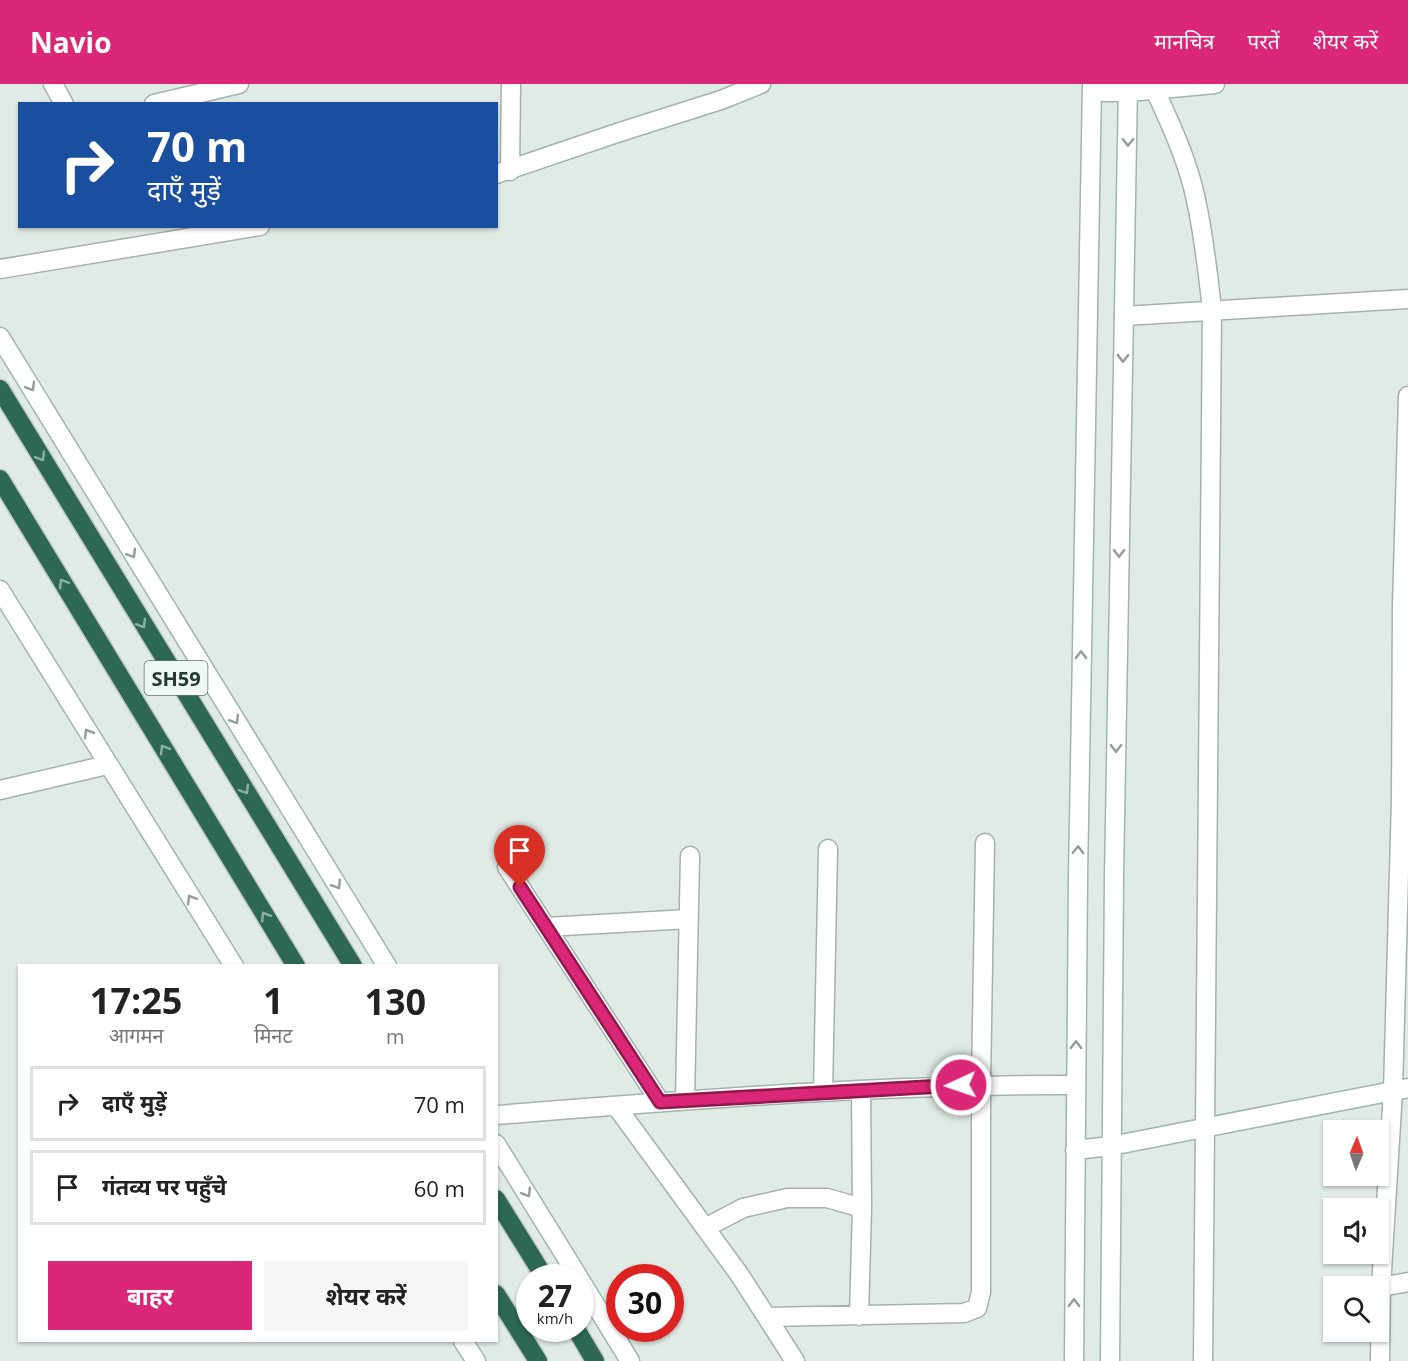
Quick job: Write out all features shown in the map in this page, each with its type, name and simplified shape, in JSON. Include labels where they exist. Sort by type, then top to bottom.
[{"type":"highway","name":"SH59","points":[[0,389],[352,964]]},
{"type":"highway","name":"SH59","points":[[0,479],[295,964]]},
{"type":"highway","points":[[498,1202],[536,1264]]},
{"type":"highway","points":[[498,1297],[538,1361]]},
{"type":"highway","points":[[584,1342],[595,1361]]},
{"type":"street","points":[[53,84],[63,102]]},
{"type":"street","points":[[162,102],[239,84]]},
{"type":"street","points":[[511,84],[503,173],[721,100],[755,86]]},
{"type":"street","points":[[1074,1361],[1075,1084],[1092,88],[1154,88],[1215,84]]},
{"type":"street","points":[[1110,1361],[1111,1146],[1128,88]]},
{"type":"street","points":[[1154,88],[1178,139],[1196,199],[1212,310],[1203,1361]]},
{"type":"street","points":[[0,269],[248,228]]},
{"type":"street","points":[[1124,316],[1408,299]]},
{"type":"street","points":[[0,337],[386,964]]},
{"type":"street","points":[[1382,1276],[1401,1089],[1408,396]]},
{"type":"street","points":[[0,590],[233,964]]},
{"type":"street","points":[[0,790],[107,765]]},
{"type":"street","points":[[767,1317],[963,1313],[977,1308],[981,1292],[981,1084],[985,843]]},
{"type":"street","points":[[823,1092],[828,849]]},
{"type":"street","points":[[685,1100],[690,856]]},
{"type":"street","points":[[507,867],[660,1102]]},
{"type":"street","points":[[546,927],[689,919]]},
{"type":"street","points":[[498,1115],[823,1092],[981,1084],[1075,1084]]},
{"type":"street","points":[[1075,1150],[1111,1146],[1401,1089]]},
{"type":"street","points":[[859,1316],[862,1208],[861,1090]]},
{"type":"street","points":[[616,1106],[739,1274],[795,1361]]},
{"type":"street","points":[[498,1147],[571,1264]]},
{"type":"street","points":[[705,1228],[743,1208],[787,1198],[827,1198],[862,1208]]},
{"type":"street","points":[[1389,1286],[1408,1282]]},
{"type":"street","points":[[594,1302],[630,1361]]},
{"type":"street","points":[[464,1342],[476,1361]]},
{"type":"street","points":[[1380,1342],[1380,1361]]},
{"type":"route","points":[[520,887],[660,1102],[961,1085]]}]
